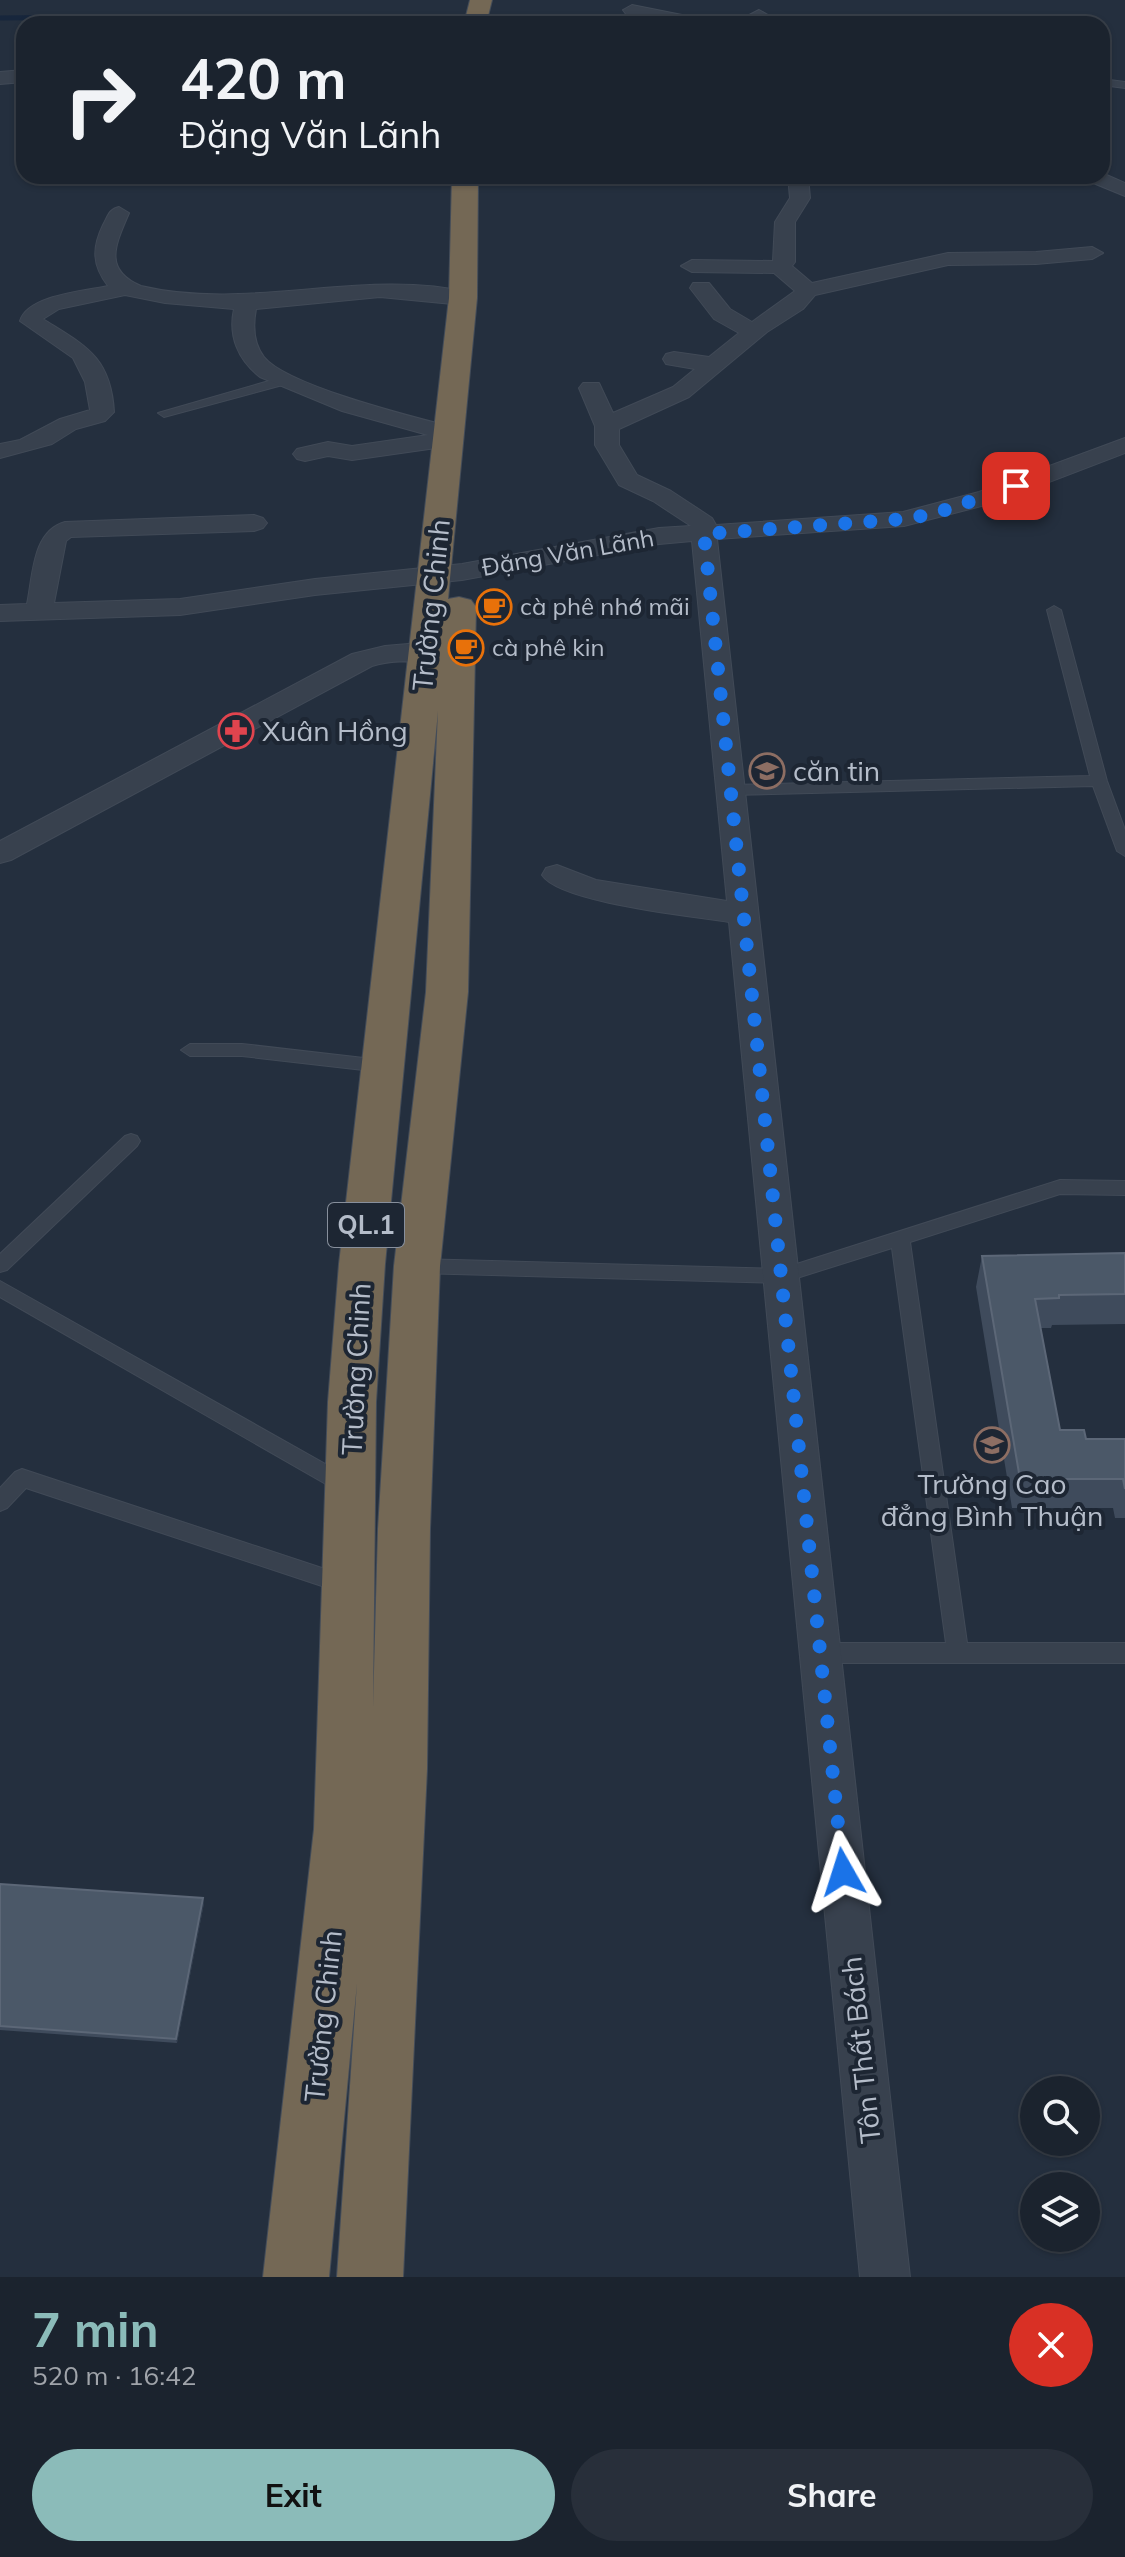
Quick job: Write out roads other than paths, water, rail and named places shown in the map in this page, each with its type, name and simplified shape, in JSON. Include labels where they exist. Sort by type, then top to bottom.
[{"type":"highway","name":"Trường Chinh","points":[[448,572],[448,436],[463,298],[465,184]]},
{"type":"highway","name":"Trường Chinh","points":[[296,2277],[343,1829],[352,1402],[381,1066],[441,653],[448,572],[493,239],[494,184]]},
{"type":"highway","name":"Trường Chinh","points":[[370,2277],[399,1769],[404,1529],[417,1266],[447,992],[441,653]]},
{"type":"street","points":[[628,11],[656,16]]},
{"type":"street","points":[[779,267],[784,262],[785,222],[800,198],[799,184]]},
{"type":"street","points":[[119,213],[104,246],[105,257],[109,271],[120,285],[128,288],[153,294],[247,303],[380,291],[463,298]]},
{"type":"street","points":[[607,426],[665,401],[698,380],[754,332],[795,304],[808,290],[948,259],[1036,258],[1092,253]]},
{"type":"street","points":[[692,266],[779,267],[808,290]]},
{"type":"street","points":[[0,451],[26,446],[68,424],[102,412],[98,387],[88,363],[75,347],[31,321],[32,316],[52,304],[128,288]]},
{"type":"street","points":[[701,288],[722,314],[754,332]]},
{"type":"street","points":[[247,303],[242,317],[248,349],[263,370],[373,413],[448,436]]},
{"type":"street","points":[[674,359],[714,365]]},
{"type":"street","points":[[591,388],[607,426],[607,445],[628,480],[662,496],[703,523],[704,534]]},
{"type":"street","points":[[305,454],[328,449],[352,453],[448,436]]},
{"type":"street","name":"Đặng Văn Lãnh","points":[[0,613],[180,607],[448,572],[659,536],[890,520],[933,514],[988,497],[1125,445]]},
{"type":"street","points":[[39,611],[54,538],[65,530],[254,523]]},
{"type":"street","name":"Tôn Thất Bách","points":[[704,534],[885,2277]]},
{"type":"street","points":[[0,853],[362,660],[392,652],[441,653]]},
{"type":"street","points":[[557,875],[590,889],[743,914]]},
{"type":"lane","points":[[164,413],[286,380]]},
{"type":"lane","points":[[1054,610],[1099,781],[1125,851]]},
{"type":"lane","points":[[731,790],[1099,781]]},
{"type":"lane","points":[[190,1050],[242,1050],[381,1066]]},
{"type":"lane","points":[[0,1265],[131,1141]]},
{"type":"lane","points":[[417,1266],[781,1276],[1060,1187],[1125,1188]]},
{"type":"lane","points":[[900,1239],[958,1654]]},
{"type":"lane","points":[[0,1288],[350,1489]]},
{"type":"lane","points":[[0,1502],[22,1478],[350,1586]]},
{"type":"lane","points":[[820,1653],[1125,1653]]},
{"type":"waterway","points":[[0,18],[16,18]]},
{"type":"place","name":"cà phê nhớ mãi","points":[[494,607]]},
{"type":"place","name":"cà phê kin","points":[[466,648]]},
{"type":"place","name":"Xuân Hồng","points":[[236,731]]},
{"type":"place","name":"căn tin","points":[[767,771]]},
{"type":"place","name":"Trường Cao đẳng Bình Thuận","points":[[992,1445]]}]
